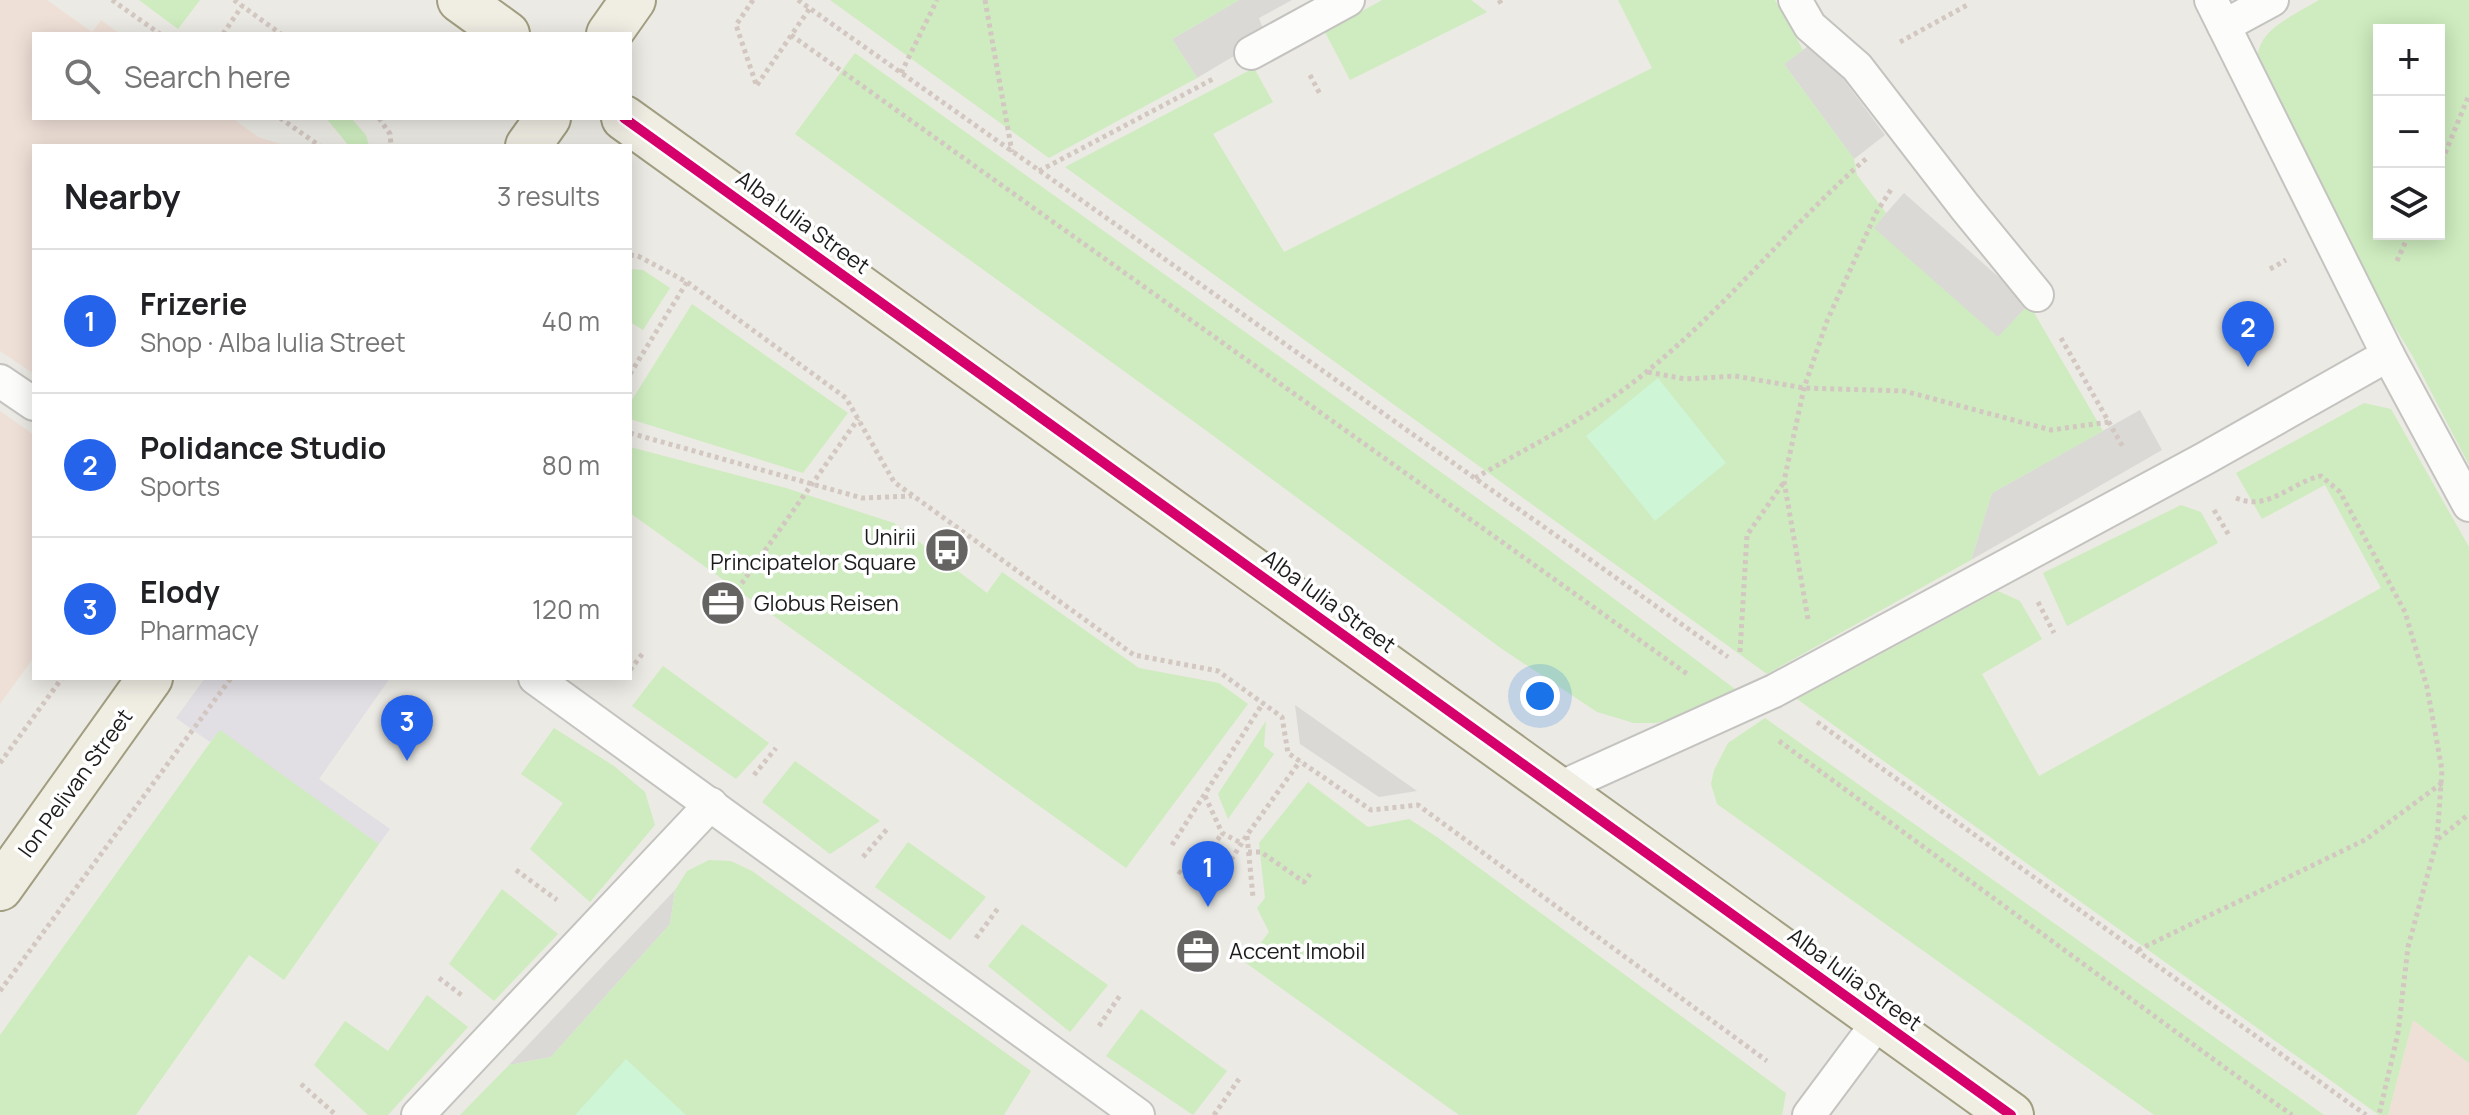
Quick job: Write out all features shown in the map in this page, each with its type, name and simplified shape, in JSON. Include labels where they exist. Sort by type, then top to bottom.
[{"type":"main road","points":[[460,0],[504,32]]},
{"type":"main road","points":[[610,32],[633,0]]},
{"type":"main road","points":[[529,144],[547,120]]},
{"type":"main road","name":"Alba Iulia Street","points":[[627,120],[2011,1115]]},
{"type":"main road","name":"Ion Pelivan Street","points":[[0,888],[149,680]]},
{"type":"lane","points":[[1251,53],[1348,0]]},
{"type":"lane","points":[[1795,0],[1810,26],[1852,62],[2037,295]]},
{"type":"lane","points":[[2272,0],[2217,13],[2388,355],[2469,505]]},
{"type":"lane","points":[[1557,789],[1774,691],[2204,459],[2388,355]]},
{"type":"lane","points":[[0,381],[32,403]]},
{"type":"lane","points":[[538,680],[1138,1115]]},
{"type":"lane","points":[[418,1115],[711,804]]},
{"type":"lane","points":[[1809,1115],[1879,1021]]},
{"type":"path","points":[[112,0],[157,32]]},
{"type":"path","points":[[234,0],[278,32]]},
{"type":"path","points":[[753,0],[736,25],[757,85],[810,8]]},
{"type":"path","points":[[798,0],[1739,665],[1747,535],[1784,481]]},
{"type":"path","points":[[901,73],[937,0]]},
{"type":"path","points":[[985,0],[1012,152]]},
{"type":"path","points":[[1939,20],[1969,4]]},
{"type":"path","points":[[224,32],[242,6]]},
{"type":"path","points":[[791,35],[1735,709],[2292,1115]]},
{"type":"path","points":[[1039,171],[1205,84],[1251,53]]},
{"type":"path","points":[[2445,153],[2469,95]]},
{"type":"path","points":[[283,120],[317,144]]},
{"type":"path","points":[[380,120],[390,134],[391,144]]},
{"type":"path","points":[[1475,478],[1613,399],[1681,342],[1855,168],[1911,136]]},
{"type":"path","points":[[1817,667],[1784,481],[1804,388],[1827,321],[1911,136]]},
{"type":"path","points":[[632,255],[687,282],[846,398],[894,482],[1134,655],[1218,671],[1282,717],[1288,753],[1371,810],[1418,805],[1767,1061]]},
{"type":"path","points":[[632,371],[687,282]]},
{"type":"path","points":[[2037,295],[2147,490]]},
{"type":"path","points":[[1647,372],[1685,379],[1735,376],[1804,388],[1904,391],[2051,430],[2109,422]]},
{"type":"path","points":[[737,590],[858,419]]},
{"type":"path","points":[[632,434],[862,498],[913,496]]},
{"type":"path","points":[[2204,459],[2237,498],[2249,503],[2268,500],[2321,476],[2340,492],[2405,612],[2427,687],[2442,770],[2437,840],[2408,947],[2398,1033],[2379,1115]]},
{"type":"path","points":[[632,667],[643,653]]},
{"type":"path","points":[[0,763],[61,680]]},
{"type":"path","points":[[0,991],[230,680]]},
{"type":"path","points":[[1774,691],[2366,1115]]},
{"type":"path","points":[[1172,845],[1263,703]]},
{"type":"path","points":[[1218,880],[1300,761]]},
{"type":"path","points":[[2137,951],[2365,840],[2442,783]]},
{"type":"path","points":[[1205,795],[1222,833],[1241,843]]},
{"type":"path","points":[[2437,840],[2469,814]]},
{"type":"path","points":[[1178,871],[1191,880],[1222,833]]},
{"type":"path","points":[[1247,835],[1253,897]]},
{"type":"path","points":[[1248,852],[1261,852],[1304,882],[1310,874]]},
{"type":"path","points":[[1214,1115],[1239,1079]]},
{"type":"path","points":[[301,1084],[336,1115]]},
{"type":"shaded area","points":[[0,0],[47,0],[92,32],[32,32],[32,120],[235,120],[258,137],[281,144],[32,144],[32,373],[0,351]]},
{"type":"shaded area","points":[[1239,0],[1292,0],[1259,18],[1266,37],[1197,78],[1172,39]]},
{"type":"shaded area","points":[[101,20],[117,32],[92,32]]},
{"type":"shaded area","points":[[1815,41],[1885,135],[1854,159],[1784,64]]},
{"type":"shaded area","points":[[1904,193],[2029,304],[1998,338],[1873,228]]},
{"type":"shaded area","points":[[2140,410],[2162,450],[1971,560],[1992,493]]},
{"type":"shaded area","points":[[0,411],[32,434],[32,660],[0,704]]},
{"type":"shaded area","points":[[204,680],[389,680],[319,779],[390,829],[379,844],[220,730],[210,742],[176,718]]},
{"type":"shaded area","points":[[1295,705],[1417,791],[1379,797],[1300,744]]},
{"type":"shaded area","points":[[675,890],[670,924],[551,1057],[509,1065]]},
{"type":"shaded area","points":[[2413,1020],[2469,1063],[2469,1115],[2388,1115]]},
{"type":"green space","points":[[139,0],[200,0],[178,29]]},
{"type":"green space","points":[[830,0],[1239,0],[1172,39],[1197,78],[1049,158]]},
{"type":"green space","points":[[1382,0],[1471,0],[1487,12],[1350,80],[1325,32]]},
{"type":"green space","points":[[1618,0],[1775,0],[1803,50],[1784,64],[1854,159],[1857,175],[1886,213],[1874,228],[1998,337],[2029,304],[2103,431],[1992,493],[1971,560],[1767,674],[1065,167],[1254,68],[1273,102],[1213,134],[1284,252],[1652,68]]},
{"type":"green space","points":[[2319,0],[2469,0],[2469,465],[2412,355],[2333,227],[2255,66],[2266,36]]},
{"type":"green space","points":[[855,53],[1526,533],[1735,689],[1685,715],[1656,723],[1634,723],[1597,712],[1502,649],[1200,426],[795,134]]},
{"type":"green space","points":[[328,120],[353,120],[366,135],[368,144],[347,144]]},
{"type":"green space","points":[[632,269],[643,270],[670,288],[643,330],[632,323]]},
{"type":"green space","points":[[692,304],[848,413],[803,473],[632,420],[632,400]]},
{"type":"green space","points":[[1658,378],[1726,463],[1655,521],[1586,436]]},
{"type":"green space","points":[[2364,403],[2391,409],[2469,547],[2469,1063],[2413,1020],[2388,1115],[2379,1115],[1797,699],[1998,591],[2020,601],[2042,639],[1982,674],[2039,776],[2381,588],[2325,485],[2262,519],[2236,473]]},
{"type":"green space","points":[[632,448],[786,488],[894,523],[987,593],[1002,572],[1139,668],[1219,683],[1248,704],[1126,868],[632,514]]},
{"type":"green space","points":[[2181,505],[2201,512],[2218,543],[2067,626],[2043,573]]},
{"type":"green space","points":[[663,666],[769,743],[736,779],[632,706]]},
{"type":"green space","points":[[1765,718],[2324,1115],[2154,1115],[1717,804],[1711,784],[1714,770],[1728,743]]},
{"type":"green space","points":[[1266,721],[1264,746],[1274,754],[1228,819],[1218,794]]},
{"type":"green space","points":[[554,728],[614,766],[645,792],[655,825],[590,902],[530,849],[563,803],[521,774]]},
{"type":"green space","points":[[220,729],[379,844],[284,980],[249,955],[136,1115],[0,1115],[0,1035]]},
{"type":"green space","points":[[795,761],[880,821],[830,854],[762,802]]},
{"type":"green space","points":[[1308,782],[1368,827],[1409,819],[1437,837],[1786,1093],[1782,1115],[1459,1115],[1246,963],[1269,932],[1257,908],[1265,898],[1259,843]]},
{"type":"green space","points":[[908,842],[986,897],[950,940],[875,887]]},
{"type":"green space","points":[[709,860],[731,861],[752,871],[1031,1071],[1004,1115],[460,1115],[509,1065],[551,1057],[670,924],[675,890],[687,871]]},
{"type":"green space","points":[[502,889],[558,934],[494,1001],[449,964]]},
{"type":"green space","points":[[1022,924],[1108,985],[1070,1032],[988,966]]},
{"type":"green space","points":[[427,995],[468,1027],[388,1115],[368,1115],[314,1065],[345,1021],[388,1051]]},
{"type":"green space","points":[[1141,1009],[1227,1071],[1193,1115],[1106,1056]]},
{"type":"green space","points":[[626,1059],[686,1115],[575,1115]]},
{"type":"cycle path","points":[[627,120],[2011,1115]]},
{"type":"place","name":"Polidance Studio","points":[[2248,367]]},
{"type":"place","name":"Unirii Principatelor Square","points":[[947,550]]},
{"type":"place","name":"Globus Reisen","points":[[723,603]]},
{"type":"place","name":"Elody","points":[[407,761]]},
{"type":"place","name":"Frizerie","points":[[1208,907]]},
{"type":"place","name":"Accent Imobil","points":[[1198,951]]}]
